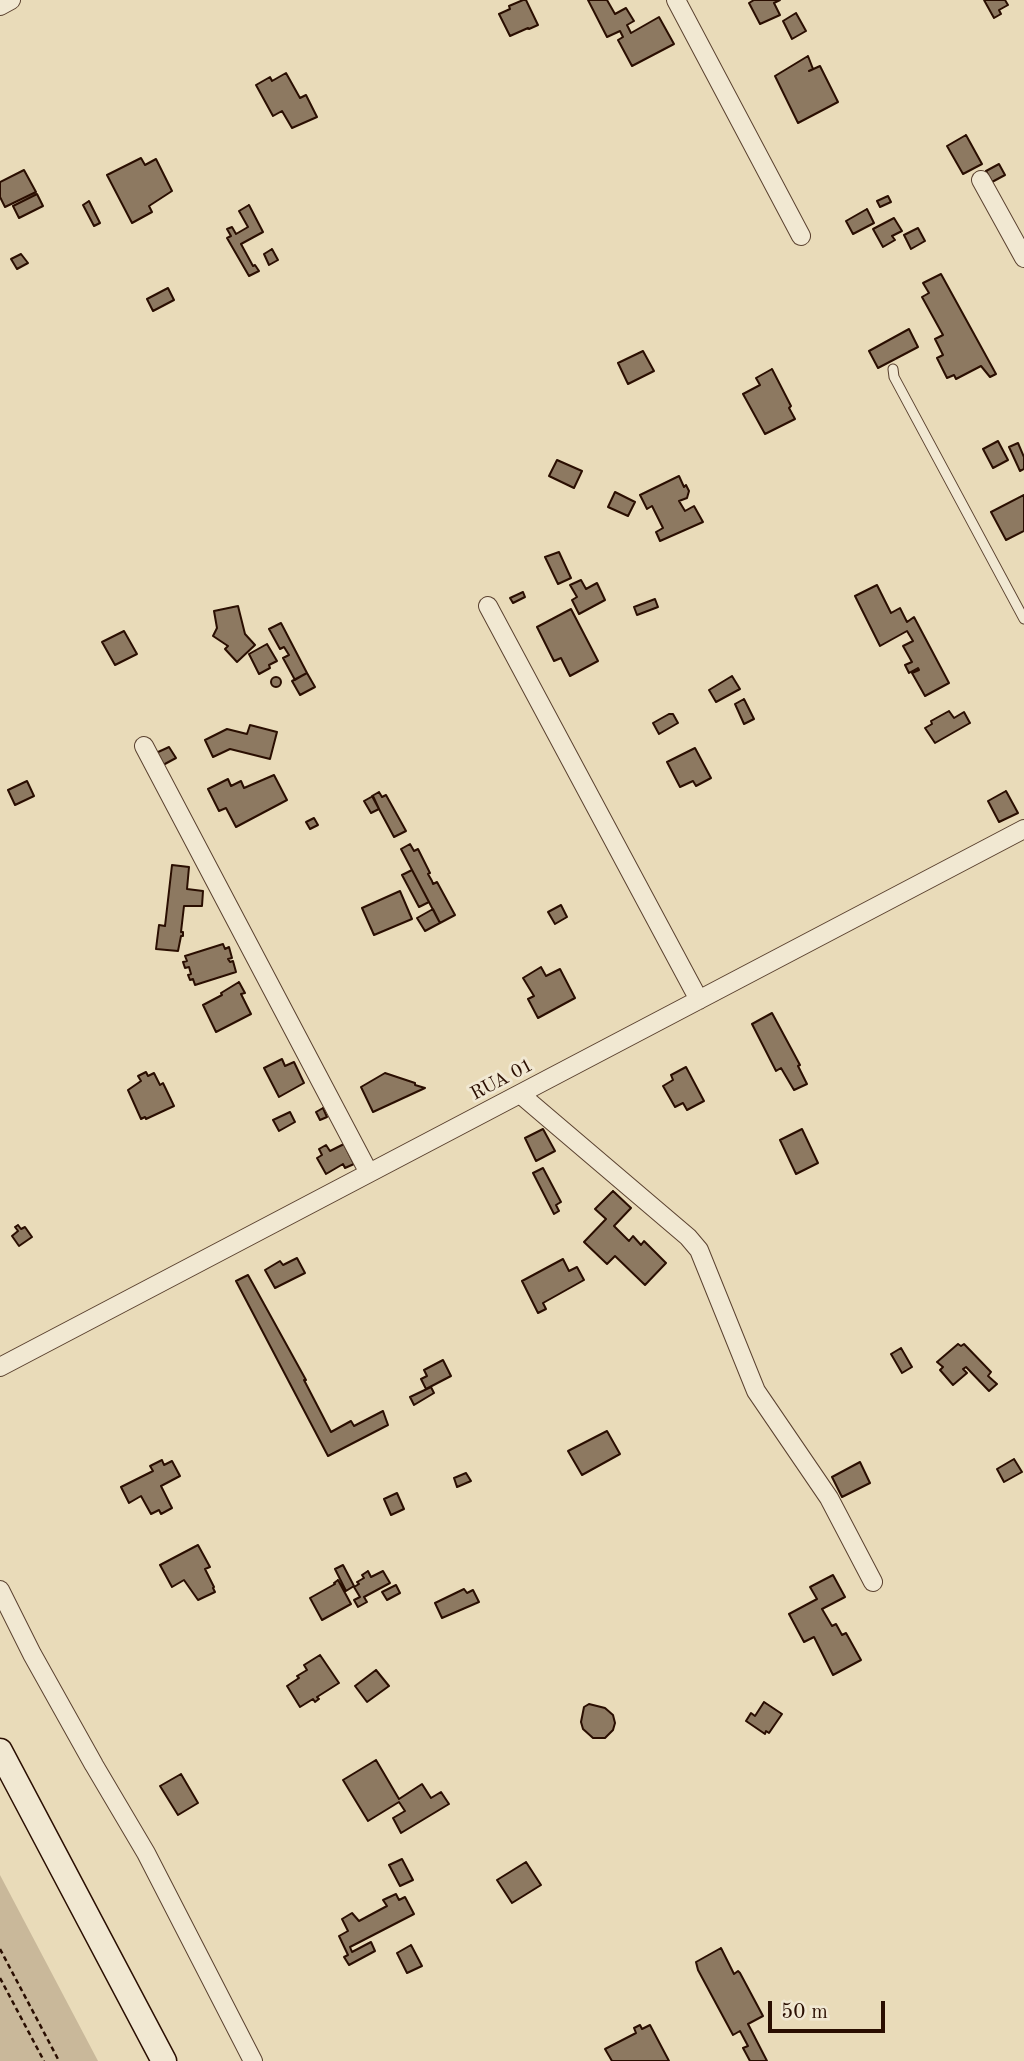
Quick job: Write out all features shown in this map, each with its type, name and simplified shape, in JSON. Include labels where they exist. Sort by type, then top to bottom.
[{"type":"main road","points":[[0,1751],[164,2061]]},
{"type":"street","points":[[0,6],[11,0]]},
{"type":"street","points":[[676,0],[801,236]]},
{"type":"street","points":[[981,180],[1024,258]]},
{"type":"street","points":[[488,606],[699,1000]]},
{"type":"street","points":[[144,746],[369,1173]]},
{"type":"street","name":"RUA 01","points":[[0,1367],[1024,830]]},
{"type":"street","points":[[520,1094],[688,1237],[699,1250],[756,1391],[829,1498],[873,1582]]},
{"type":"street","points":[[0,1590],[32,1654],[146,1853],[253,2061]]},
{"type":"lane","points":[[893,369],[894,377],[1024,619]]},
{"type":"path","points":[[0,1948],[60,2061]]},
{"type":"path","points":[[0,1978],[44,2061]]},
{"type":"shaded area","points":[[0,1875],[98,2061],[0,2061]]},
{"type":"building","points":[[526,0],[538,25],[510,36],[499,14]]},
{"type":"building","points":[[588,0],[607,0],[615,14],[626,8],[634,21],[627,25],[631,33],[659,17],[674,44],[632,66],[618,40],[623,37],[620,31],[607,37]]},
{"type":"building","points":[[754,0],[780,0],[774,3],[780,15],[760,24],[749,3]]},
{"type":"building","points":[[984,0],[1005,0],[1008,5],[999,10],[1001,14],[994,18]]},
{"type":"building","points":[[796,13],[806,31],[792,39],[783,21]]},
{"type":"building","points":[[808,56],[813,69],[809,71],[820,66],[838,102],[798,123],[775,76]]},
{"type":"building","points":[[286,73],[300,98],[306,95],[317,117],[292,128],[282,111],[273,116],[256,85],[270,77],[272,81]]},
{"type":"building","points":[[966,135],[982,164],[963,174],[947,146]]},
{"type":"building","points":[[141,158],[145,165],[156,159],[172,191],[149,206],[152,212],[132,223],[107,175]]},
{"type":"building","points":[[999,164],[1005,175],[992,182],[986,171]]},
{"type":"building","points":[[24,170],[36,192],[5,207],[0,197],[0,182]]},
{"type":"building","points":[[37,194],[43,206],[19,218],[13,206]]},
{"type":"building","points":[[888,196],[891,202],[880,207],[877,201]]},
{"type":"building","points":[[89,201],[100,223],[94,226],[83,205]]},
{"type":"building","points":[[249,205],[263,232],[241,244],[253,266],[259,271],[249,276],[227,238],[231,236],[227,229],[232,227],[236,234],[248,227],[239,211]]},
{"type":"building","points":[[867,209],[874,223],[853,234],[846,221]]},
{"type":"building","points":[[894,218],[902,231],[892,236],[895,240],[883,247],[873,229]]},
{"type":"building","points":[[918,228],[925,241],[911,249],[904,235]]},
{"type":"building","points":[[272,249],[278,260],[269,265],[264,254]]},
{"type":"building","points":[[21,254],[28,263],[17,269],[11,259]]},
{"type":"building","points":[[941,274],[996,374],[990,377],[981,366],[956,379],[954,375],[947,378],[937,358],[943,355],[935,339],[943,335],[922,297],[929,293],[923,283]]},
{"type":"building","points":[[168,288],[174,300],[153,311],[147,299]]},
{"type":"building","points":[[909,329],[918,347],[878,368],[869,351]]},
{"type":"building","points":[[643,351],[654,371],[628,384],[618,363]]},
{"type":"building","points":[[772,369],[795,419],[765,434],[743,394],[760,385],[756,378]]},
{"type":"building","points":[[998,441],[1008,460],[993,468],[983,449]]},
{"type":"building","points":[[1018,443],[1024,457],[1024,469],[1020,471],[1009,447]]},
{"type":"building","points":[[557,460],[582,471],[574,488],[549,476]]},
{"type":"building","points":[[679,476],[689,491],[687,498],[679,501],[685,511],[694,506],[703,522],[660,541],[656,532],[663,528],[652,506],[647,509],[640,495]]},
{"type":"building","points":[[615,492],[635,502],[628,516],[608,507]]},
{"type":"building","points":[[1024,495],[1024,531],[1006,540],[991,512]]},
{"type":"building","points":[[559,552],[571,578],[558,584],[545,557]]},
{"type":"building","points":[[581,580],[586,589],[597,583],[605,600],[579,614],[572,600],[577,597],[570,585]]},
{"type":"building","points":[[877,585],[891,613],[900,608],[907,622],[914,617],[949,683],[925,696],[912,673],[919,670],[918,668],[909,673],[905,665],[912,662],[903,646],[913,641],[907,631],[880,646],[855,596]]},
{"type":"building","points":[[523,592],[525,597],[513,603],[510,598]]},
{"type":"building","points":[[655,599],[658,607],[637,615],[634,607]]},
{"type":"building","points":[[238,606],[245,634],[255,645],[237,662],[225,649],[228,646],[213,636],[217,628],[214,611]]},
{"type":"building","points":[[571,609],[598,661],[570,676],[561,658],[554,661],[537,627]]},
{"type":"building","points":[[281,623],[307,673],[295,680],[283,658],[289,655],[284,647],[280,649],[269,629]]},
{"type":"building","points":[[124,631],[137,654],[115,665],[102,642]]},
{"type":"building","points":[[267,644],[277,661],[259,674],[249,654]]},
{"type":"building","points":[[307,673],[315,687],[300,695],[292,681]]},
{"type":"building","points":[[732,676],[740,689],[716,702],[709,690]]},
{"type":"building","points":[[276,677],[281,682],[276,687],[271,682]]},
{"type":"building","points":[[744,699],[754,719],[744,724],[735,704]]},
{"type":"building","points":[[949,711],[954,718],[964,712],[970,723],[935,743],[925,728],[932,724],[931,721]]},
{"type":"building","points":[[673,714],[678,723],[659,734],[653,723]]},
{"type":"building","points":[[250,725],[277,732],[270,759],[230,749],[213,757],[205,740],[227,729],[247,734]]},
{"type":"building","points":[[169,747],[176,758],[163,765],[156,753]]},
{"type":"building","points":[[695,748],[711,778],[696,786],[693,781],[680,787],[667,762]]},
{"type":"building","points":[[274,775],[287,800],[236,827],[226,808],[219,811],[208,789],[228,779],[231,786],[241,781],[244,788]]},
{"type":"building","points":[[27,781],[34,796],[15,805],[8,790]]},
{"type":"building","points":[[1006,791],[1018,813],[999,822],[988,801]]},
{"type":"building","points":[[379,792],[382,797],[386,795],[406,831],[394,837],[372,796]]},
{"type":"building","points":[[373,796],[379,809],[371,813],[364,801]]},
{"type":"building","points":[[314,818],[318,825],[310,829],[306,822]]},
{"type":"building","points":[[410,844],[414,851],[418,849],[433,884],[437,882],[455,915],[440,923],[401,849]]},
{"type":"building","points":[[172,865],[189,867],[187,889],[203,891],[202,906],[184,906],[181,932],[183,936],[178,951],[156,949],[159,925],[165,926]]},
{"type":"building","points":[[412,870],[429,902],[419,907],[402,875]]},
{"type":"building","points":[[400,891],[412,919],[374,935],[362,908]]},
{"type":"building","points":[[561,905],[567,917],[555,924],[548,912]]},
{"type":"building","points":[[433,909],[440,923],[425,931],[417,918]]},
{"type":"building","points":[[223,944],[225,949],[229,947],[232,958],[228,959],[233,961],[236,972],[195,985],[188,975],[191,974],[189,967],[185,968],[185,956]]},
{"type":"building","points":[[541,967],[546,976],[560,969],[575,998],[538,1018],[528,999],[534,996],[523,978]]},
{"type":"building","points":[[239,982],[245,993],[241,994],[251,1014],[216,1032],[203,1005]]},
{"type":"building","points":[[772,1013],[800,1065],[798,1066],[807,1084],[794,1090],[781,1068],[776,1071],[752,1024]]},
{"type":"building","points":[[282,1059],[285,1066],[294,1062],[304,1083],[279,1097],[264,1068]]},
{"type":"building","points":[[686,1067],[704,1101],[687,1110],[683,1103],[675,1107],[663,1086],[673,1080],[671,1075]]},
{"type":"building","points":[[146,1072],[148,1076],[154,1073],[160,1085],[163,1083],[174,1106],[141,1119],[128,1090],[141,1081],[138,1076]]},
{"type":"building","points":[[385,1073],[425,1088],[373,1112],[361,1087]]},
{"type":"building","points":[[323,1108],[327,1117],[320,1120],[316,1112]]},
{"type":"building","points":[[290,1112],[295,1122],[279,1131],[273,1120]]},
{"type":"building","points":[[543,1129],[555,1151],[536,1161],[525,1138]]},
{"type":"building","points":[[802,1129],[818,1163],[796,1174],[780,1140]]},
{"type":"building","points":[[344,1144],[354,1164],[345,1168],[343,1164],[326,1174],[317,1158],[322,1155],[319,1149],[326,1145],[330,1151]]},
{"type":"building","points":[[543,1168],[561,1202],[556,1205],[559,1211],[554,1214],[533,1173]]},
{"type":"building","points":[[613,1191],[631,1208],[614,1226],[629,1241],[633,1236],[641,1245],[644,1241],[666,1263],[645,1285],[615,1256],[607,1264],[584,1242],[606,1219],[595,1209]]},
{"type":"building","points":[[18,1225],[21,1229],[25,1227],[32,1237],[19,1246],[12,1236],[18,1231],[15,1227]]},
{"type":"building","points":[[297,1258],[305,1273],[275,1288],[265,1270],[280,1261],[283,1265]]},
{"type":"building","points":[[563,1259],[569,1271],[577,1267],[584,1280],[543,1303],[546,1309],[538,1313],[522,1281]]},
{"type":"building","points":[[248,1275],[306,1380],[331,1432],[351,1421],[354,1426],[383,1411],[388,1425],[328,1456],[236,1281]]},
{"type":"building","points":[[958,1344],[964,1344],[991,1372],[988,1376],[997,1384],[989,1391],[966,1367],[963,1369],[967,1373],[953,1385],[940,1370],[943,1367],[937,1362]]},
{"type":"building","points":[[901,1348],[912,1367],[902,1373],[891,1354]]},
{"type":"building","points":[[443,1360],[451,1376],[426,1389],[421,1379],[427,1376],[424,1370]]},
{"type":"building","points":[[431,1387],[434,1393],[414,1405],[410,1397]]},
{"type":"building","points":[[607,1431],[620,1454],[582,1475],[568,1451]]},
{"type":"building","points":[[1014,1459],[1022,1472],[1004,1482],[997,1469]]},
{"type":"building","points":[[162,1460],[164,1465],[172,1461],[180,1476],[161,1486],[172,1508],[161,1514],[159,1510],[151,1514],[141,1496],[129,1503],[121,1487],[153,1471],[150,1466]]},
{"type":"building","points":[[860,1462],[870,1483],[842,1497],[832,1477]]},
{"type":"building","points":[[466,1473],[471,1481],[457,1487],[454,1478]]},
{"type":"building","points":[[397,1493],[404,1509],[391,1515],[384,1499]]},
{"type":"building","points":[[198,1545],[210,1567],[205,1569],[215,1592],[198,1600],[184,1580],[172,1587],[160,1565]]},
{"type":"building","points":[[343,1565],[354,1586],[346,1591],[335,1569]]},
{"type":"building","points":[[368,1571],[371,1577],[383,1571],[390,1583],[364,1597],[367,1602],[358,1607],[354,1600],[360,1597],[354,1587]]},
{"type":"building","points":[[833,1575],[845,1597],[822,1609],[832,1626],[836,1624],[842,1635],[846,1633],[861,1660],[833,1675],[814,1637],[804,1642],[789,1614],[817,1599],[810,1587]]},
{"type":"building","points":[[338,1580],[351,1604],[322,1620],[310,1598]]},
{"type":"building","points":[[396,1585],[400,1593],[387,1600],[382,1592]]},
{"type":"building","points":[[464,1589],[467,1593],[473,1590],[479,1602],[442,1618],[435,1603]]},
{"type":"building","points":[[320,1655],[339,1683],[317,1697],[319,1699],[315,1702],[313,1699],[300,1707],[287,1686],[307,1670],[304,1665]]},
{"type":"building","points":[[376,1670],[389,1686],[367,1702],[355,1686]]},
{"type":"building","points":[[764,1702],[782,1714],[769,1733],[766,1731],[765,1734],[746,1721],[751,1713],[755,1716]]},
{"type":"building","points":[[589,1704],[605,1708],[613,1715],[613,1730],[605,1738],[593,1738],[583,1729],[581,1722],[584,1707]]},
{"type":"building","points":[[376,1760],[399,1799],[422,1784],[431,1798],[441,1792],[449,1804],[401,1833],[393,1818],[405,1811],[399,1802],[368,1821],[343,1780]]},
{"type":"building","points":[[181,1774],[198,1803],[178,1815],[160,1786]]},
{"type":"building","points":[[402,1859],[413,1880],[400,1886],[389,1865]]},
{"type":"building","points":[[526,1862],[541,1885],[512,1903],[497,1880]]},
{"type":"building","points":[[396,1894],[399,1900],[405,1897],[414,1914],[350,1947],[352,1952],[371,1942],[375,1951],[349,1965],[344,1957],[348,1955],[339,1936],[348,1931],[342,1919],[352,1913],[359,1921],[387,1906],[383,1900]]},
{"type":"building","points":[[411,1945],[422,1966],[407,1973],[397,1953]]},
{"type":"building","points":[[721,1948],[734,1974],[738,1971],[740,1973],[763,2016],[748,2024],[767,2061],[750,2061],[743,2048],[748,2046],[740,2031],[733,2035],[698,1970],[696,1962]]},
{"type":"building","points":[[640,2025],[642,2029],[650,2025],[669,2061],[612,2061],[605,2049],[636,2033],[634,2028]]}]
